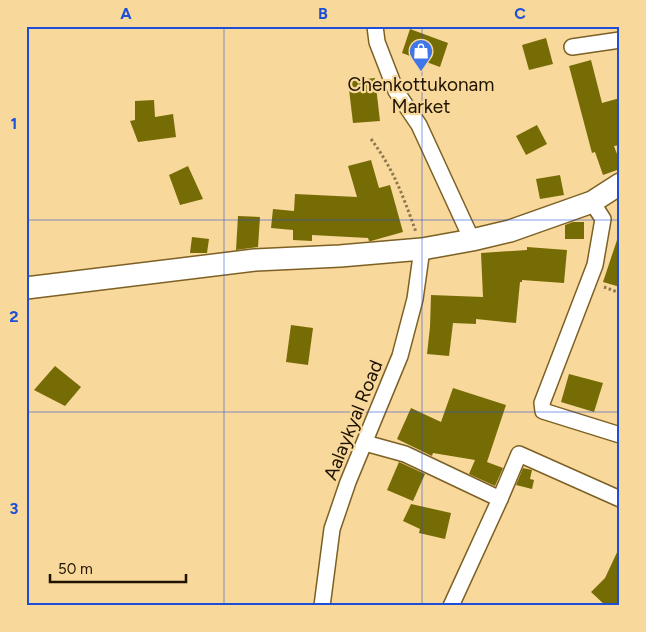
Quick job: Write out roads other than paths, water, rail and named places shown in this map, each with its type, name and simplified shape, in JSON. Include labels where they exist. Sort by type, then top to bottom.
[{"type":"main road","points":[[26,288],[255,260],[340,256],[422,249],[472,240],[510,230],[592,202],[620,184]]},
{"type":"street","points":[[375,26],[377,42],[396,92],[419,125],[472,240]]},
{"type":"street","points":[[572,47],[620,40]]},
{"type":"street","points":[[592,202],[604,219],[595,265],[542,403],[543,411],[620,435]]},
{"type":"street","name":"Aalaykyal Road","points":[[322,606],[332,529],[348,482],[400,356],[415,299],[422,249]]},
{"type":"street","points":[[365,443],[405,454],[500,499]]},
{"type":"street","points":[[451,606],[519,454],[620,498]]},
{"type":"place","name":"Chenkottukonam Market","points":[[421,72]]}]
